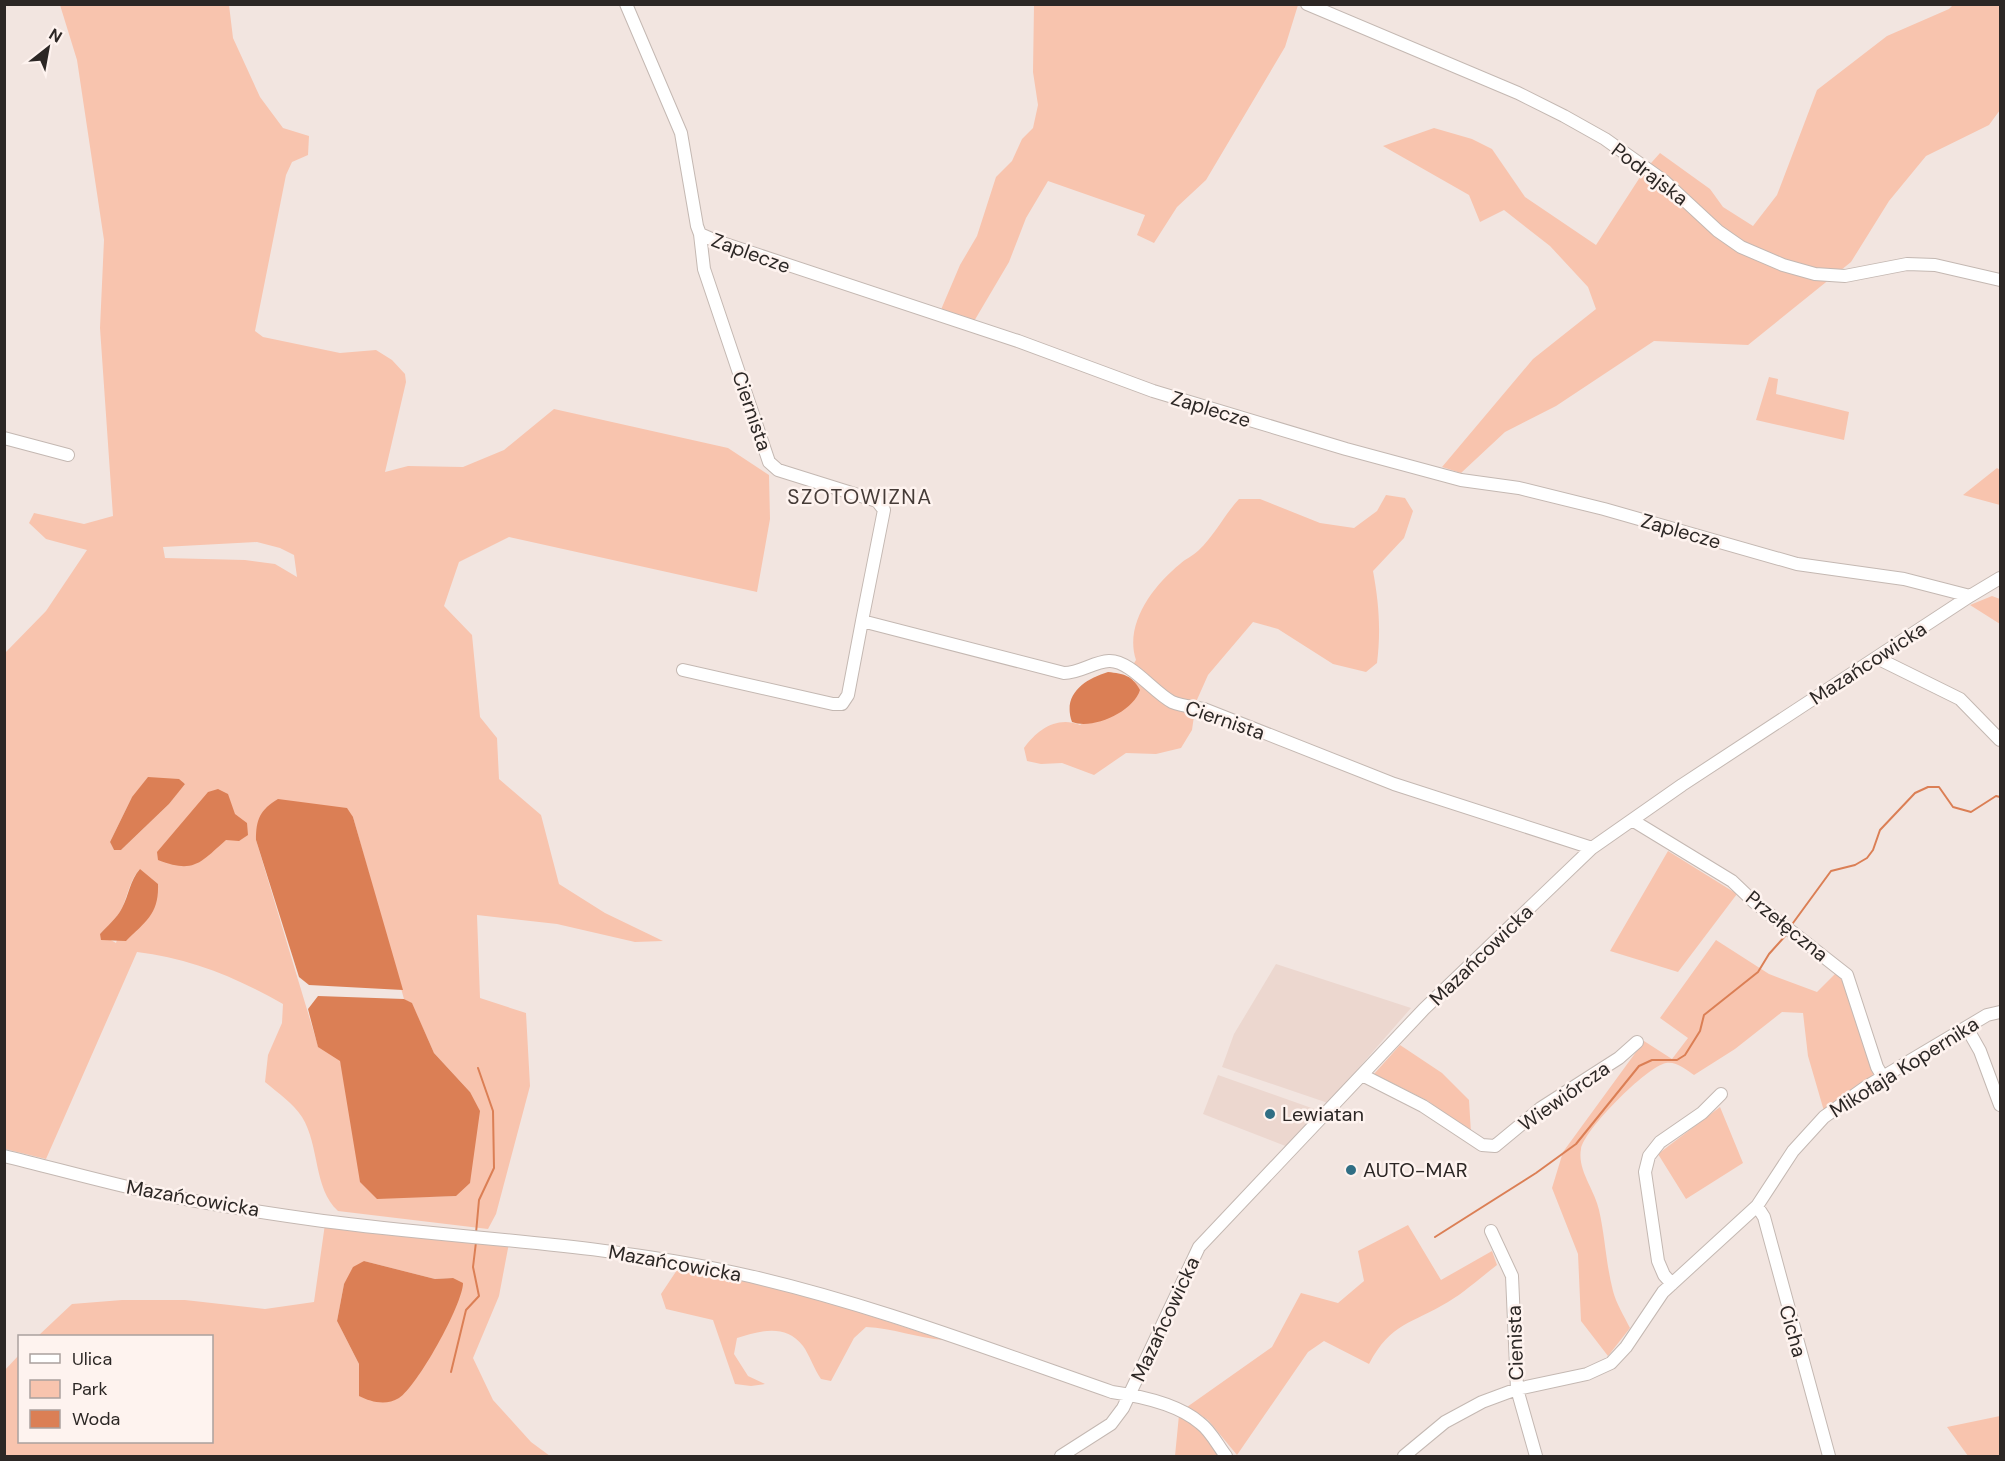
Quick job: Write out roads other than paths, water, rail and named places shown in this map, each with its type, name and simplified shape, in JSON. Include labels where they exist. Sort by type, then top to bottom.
[{"type":"street","name":"Zaplecze","points":[[626,4],[681,133],[700,234],[760,257],[1018,341],[1153,391],[1346,449],[1461,480],[1519,488],[1604,509],[1797,564],[1904,579],[1970,596]]},
{"type":"street","name":"Podrajska","points":[[1307,4],[1518,93],[1564,116],[1605,139],[1664,181],[1718,231],[1741,247],[1783,265],[1815,274],[1845,276],[1907,264],[1935,265],[2001,280]]},
{"type":"street","name":"Ciernista","points":[[683,670],[833,704],[842,704],[848,695],[883,516],[881,505],[877,501],[778,470],[769,462],[704,269],[700,234]]},
{"type":"street","points":[[4,438],[68,455]]},
{"type":"street","name":"Mazańcowicka","points":[[4,1156],[149,1192],[204,1202],[324,1221],[612,1252],[735,1272],[801,1289],[972,1343],[1112,1392],[1130,1395],[1199,1247],[1364,1076],[1430,1003],[1592,848],[1970,596],[2001,578]]},
{"type":"street","name":"Ciernista","points":[[862,621],[1064,673],[1076,673],[1110,661],[1127,665],[1146,684],[1173,702],[1204,709],[1394,784],[1592,848]]},
{"type":"street","points":[[1877,658],[1960,699],[2001,740]]},
{"type":"street","name":"Przełęczna","points":[[1632,820],[1732,881],[1754,902],[1847,975],[1877,1067],[1884,1079]]},
{"type":"street","name":"Mikołaja Kopernika","points":[[1404,1456],[1445,1422],[1482,1402],[1517,1389],[1587,1374],[1611,1363],[1626,1347],[1663,1292],[1757,1206],[1811,1129],[1841,1103],[1987,1015],[2001,1012]]},
{"type":"street","points":[[1967,1028],[1980,1051],[2001,1105]]},
{"type":"street","name":"Wiewiórcza","points":[[1364,1076],[1423,1106],[1482,1144],[1495,1146],[1541,1108],[1619,1059],[1637,1042]]},
{"type":"street","points":[[1672,1284],[1664,1275],[1658,1261],[1645,1172],[1649,1156],[1660,1142],[1702,1113],[1721,1094]]},
{"type":"street","name":"Cicha","points":[[1757,1206],[1764,1217],[1829,1456]]},
{"type":"street","name":"Cienista","points":[[1491,1231],[1512,1276],[1517,1389],[1536,1456]]},
{"type":"street","points":[[1061,1456],[1111,1424],[1130,1395],[1182,1412],[1201,1423],[1226,1456]]},
{"type":"water","points":[[1108,672],[1131,678],[1140,690],[1136,698],[1121,712],[1101,721],[1081,724],[1072,722],[1070,703],[1078,689],[1091,679]]},
{"type":"water","points":[[148,777],[179,779],[185,784],[169,804],[121,850],[114,850],[110,842],[132,797]]},
{"type":"water","points":[[218,789],[228,794],[235,814],[247,823],[248,835],[239,841],[226,840],[196,864],[180,866],[158,860],[157,852],[208,792]]},
{"type":"water","points":[[278,799],[347,808],[353,817],[403,990],[309,985],[299,977],[256,840],[260,816]]},
{"type":"water","points":[[140,869],[158,884],[154,910],[126,941],[101,940],[100,934],[120,912]]},
{"type":"water","points":[[318,996],[404,999],[412,1003],[434,1053],[470,1092],[480,1111],[470,1183],[456,1196],[377,1199],[360,1182],[340,1061],[318,1047],[308,1009]]},
{"type":"water","points":[[364,1261],[435,1279],[453,1278],[463,1283],[456,1308],[427,1362],[407,1391],[399,1398],[389,1402],[374,1401],[359,1396],[359,1364],[337,1321],[344,1284],[353,1267]]},
{"type":"waterway","points":[[1793,923],[1831,871],[1855,865],[1867,858],[1873,850],[1880,830],[1915,793],[1928,787],[1939,787],[1953,807],[1971,812],[1996,796],[2000,797]]},
{"type":"waterway","points":[[1435,1237],[1536,1173],[1576,1144],[1639,1066],[1652,1060],[1677,1060],[1685,1055],[1700,1031],[1704,1015],[1758,972],[1769,954],[1786,935]]},
{"type":"waterway","points":[[476,1233],[479,1200],[494,1168],[493,1111],[478,1068]]},
{"type":"waterway","points":[[451,1372],[466,1310],[479,1296],[473,1267],[476,1242]]},
{"type":"place","name":"Lewiatan","points":[[1270,1114]]},
{"type":"place","name":"AUTO-MAR","points":[[1351,1170]]},
{"type":"district","name":"SZOTOWIZNA","points":[[860,497]]}]
